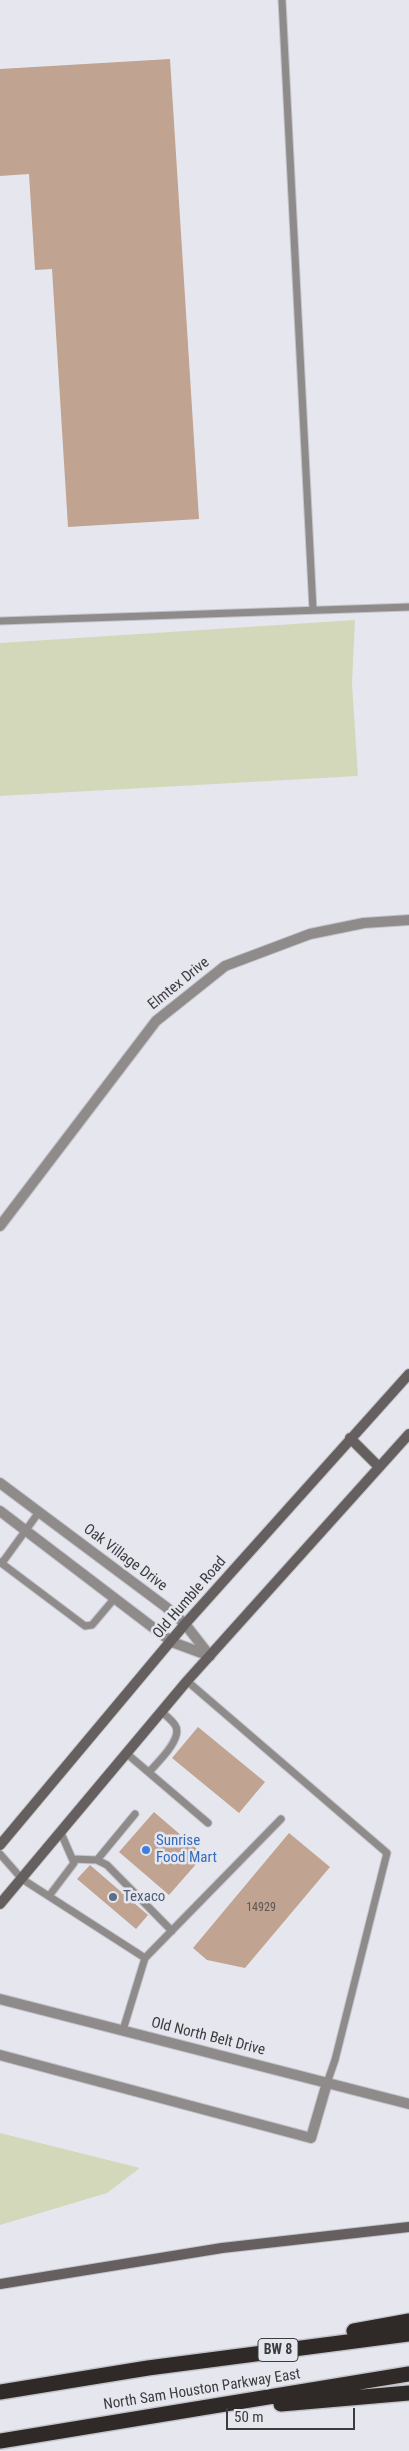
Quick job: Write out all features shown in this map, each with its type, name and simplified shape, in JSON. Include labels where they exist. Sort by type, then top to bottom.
[{"type":"highway","points":[[148,2368],[409,2322]]},
{"type":"highway","name":"North Sam Houston Parkway East","points":[[0,2392],[148,2368],[409,2334]]},
{"type":"highway","name":"North Sam Houston Parkway East","points":[[0,2441],[409,2374]]},
{"type":"highway","points":[[173,2412],[409,2393]]},
{"type":"main road","name":"Old Humble Road","points":[[0,1845],[172,1642],[185,1624],[409,1374]]},
{"type":"main road","points":[[0,1904],[187,1681],[378,1466],[409,1434]]},
{"type":"main road","points":[[350,1438],[378,1466]]},
{"type":"main road","points":[[0,2284],[222,2248],[409,2227]]},
{"type":"street","name":"Elmtex Drive","points":[[0,1226],[156,1021],[225,966],[310,934],[364,923],[409,920]]},
{"type":"street","name":"Oak Village Drive","points":[[0,1483],[166,1607],[185,1624],[210,1656]]},
{"type":"street","points":[[0,1511],[172,1642],[210,1656]]},
{"type":"street","name":"Old North Belt Drive","points":[[0,1999],[409,2104]]},
{"type":"street","points":[[0,2055],[311,2138],[327,2083]]},
{"type":"lane","points":[[282,0],[313,610]]},
{"type":"lane","points":[[0,621],[409,607]]},
{"type":"lane","points":[[39,1512],[1,1563],[85,1626],[92,1625],[114,1599]]},
{"type":"lane","points":[[187,1681],[387,1853],[342,2032],[327,2083]]},
{"type":"lane","points":[[149,1772],[176,1740],[178,1732],[176,1726],[161,1711]]},
{"type":"lane","points":[[126,1753],[208,1823]]},
{"type":"lane","points":[[97,1860],[135,1814]]},
{"type":"lane","points":[[123,2030],[144,1958],[281,1819]]},
{"type":"lane","points":[[49,1896],[73,1865],[73,1859],[61,1833]]},
{"type":"lane","points":[[0,1854],[22,1879],[144,1958]]},
{"type":"lane","points":[[73,1859],[97,1860],[107,1865],[172,1931]]},
{"type":"green space","points":[[355,620],[352,683],[358,776],[0,796],[0,643]]},
{"type":"green space","points":[[0,2133],[140,2168],[107,2193],[0,2225]]},
{"type":"building","points":[[170,59],[199,519],[68,527],[52,269],[35,270],[29,174],[0,176],[0,69]]},
{"type":"building","points":[[198,1727],[265,1782],[239,1813],[172,1758]]},
{"type":"building","points":[[154,1812],[204,1855],[169,1895],[119,1852]]},
{"type":"building","points":[[289,1833],[330,1867],[245,1968],[207,1960],[193,1948]]},
{"type":"building","name":"Texaco","points":[[90,1865],[148,1915],[136,1929],[77,1879]]},
{"type":"place","name":"Sunrise Food Mart","points":[[146,1850]]},
{"type":"place","name":"Texaco","points":[[113,1897]]}]
